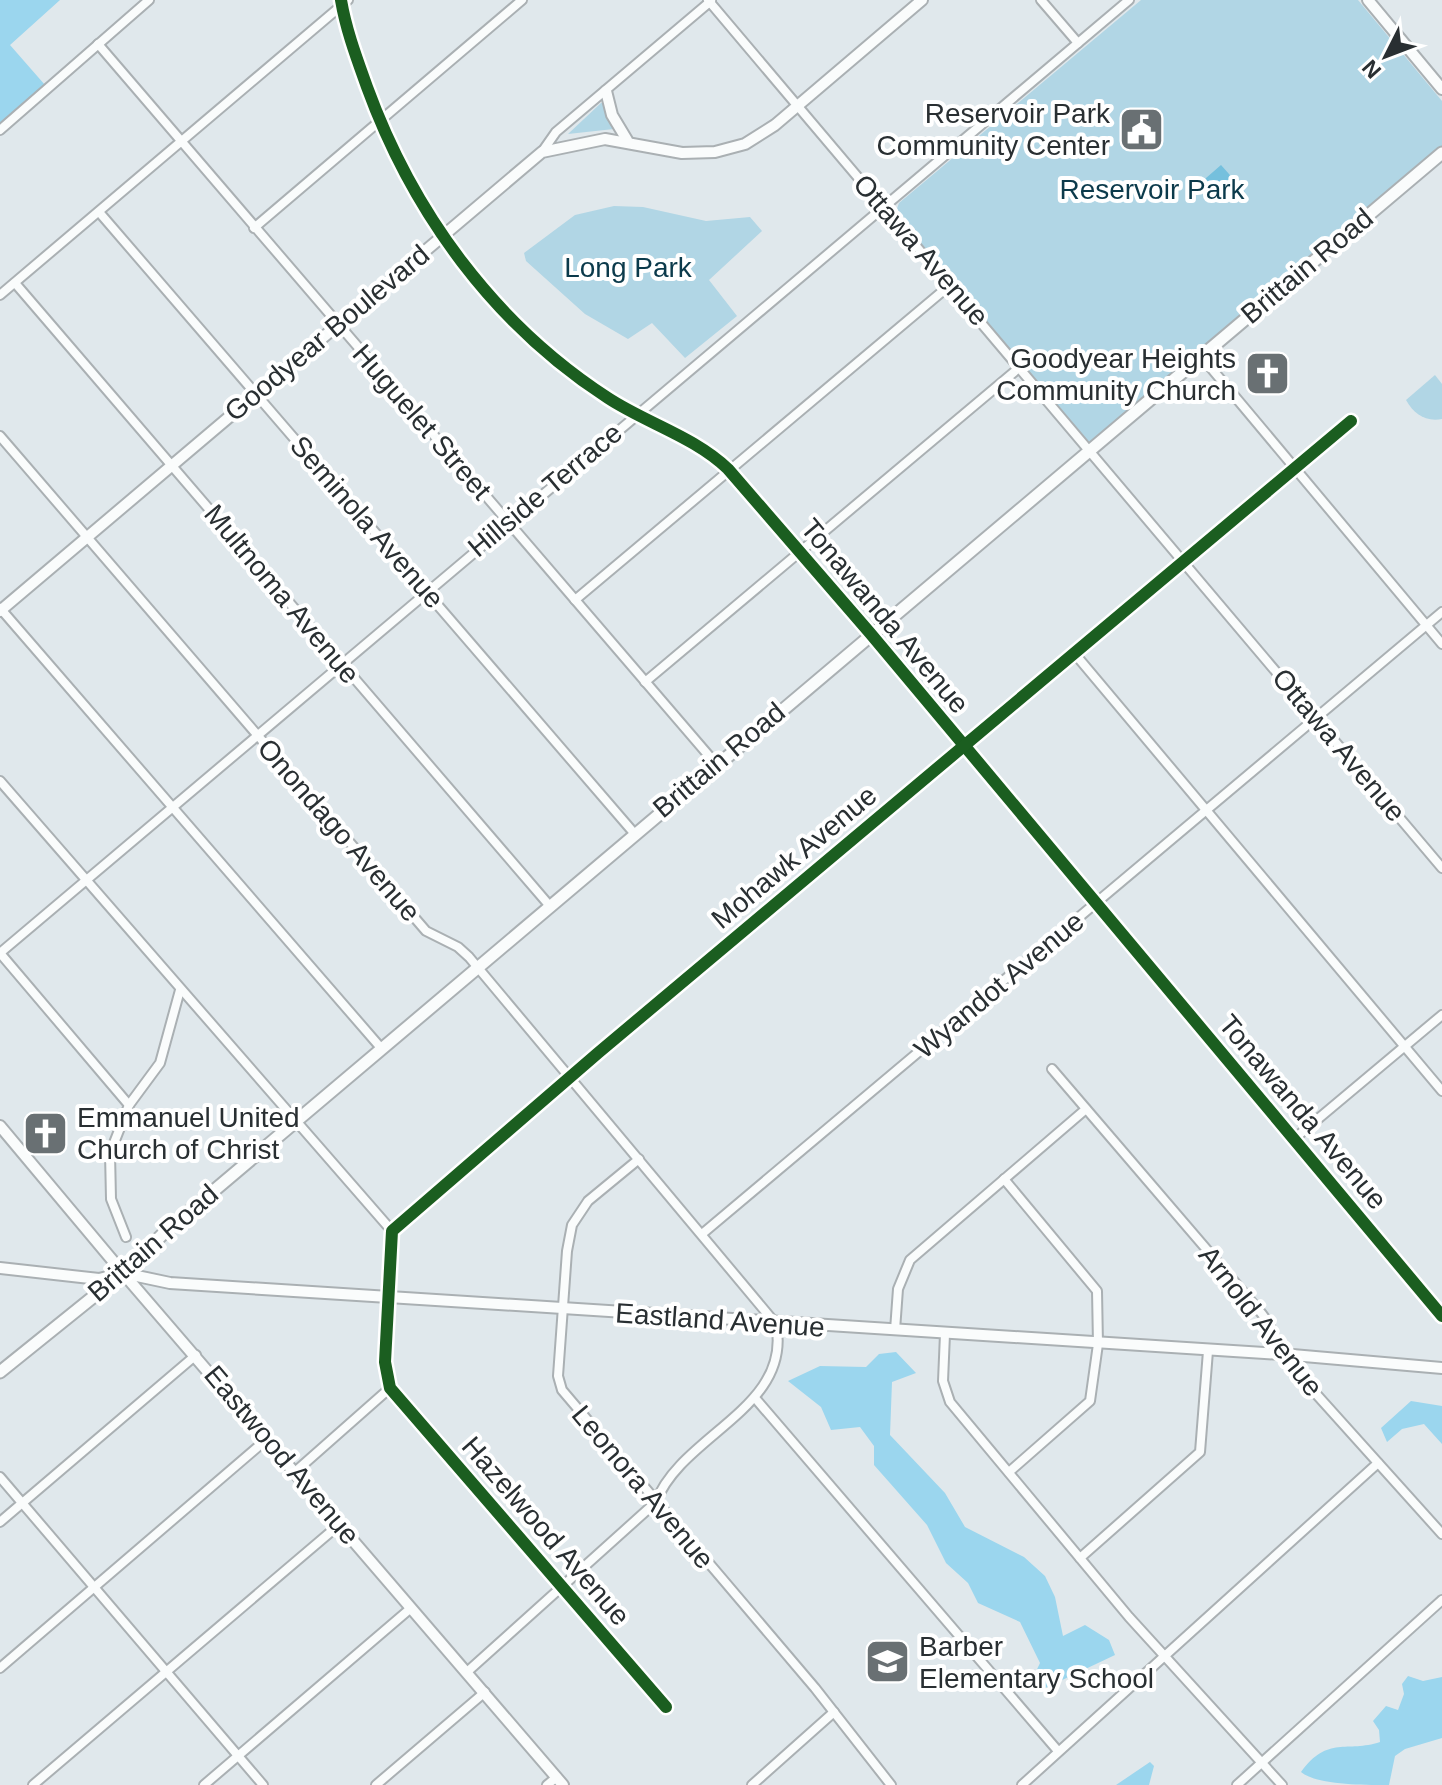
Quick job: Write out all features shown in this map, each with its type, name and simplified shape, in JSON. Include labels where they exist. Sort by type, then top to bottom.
[{"type":"main road","name":"Brittain Road","points":[[0,1372],[123,1273],[163,1233],[549,905],[1442,153]]},
{"type":"street","points":[[0,130],[149,0]]},
{"type":"street","points":[[254,228],[522,0]]},
{"type":"street","name":"Goodyear Boulevard","points":[[1,609],[89,538],[542,152],[587,140],[627,140],[673,152],[715,152],[764,134],[922,0]]},
{"type":"street","points":[[1041,0],[1078,43]]},
{"type":"street","name":"Hillside Terrace","points":[[0,953],[1129,0]]},
{"type":"street","points":[[1368,0],[1442,89]]},
{"type":"street","points":[[542,152],[556,132],[710,1]]},
{"type":"street","name":"Ottawa Avenue","points":[[710,1],[1442,868]]},
{"type":"street","points":[[0,295],[344,2]]},
{"type":"street","name":"Tonawanda Avenue","points":[[344,2],[378,122],[442,236],[518,325],[577,376],[635,414],[715,456],[728,469],[870,633],[1442,1316]]},
{"type":"street","name":"Huguelet Street","points":[[98,44],[716,764]]},
{"type":"street","points":[[606,91],[612,115],[627,140]]},
{"type":"street","name":"Seminola Avenue","points":[[99,212],[634,833]]},
{"type":"street","name":"Multnoma Avenue","points":[[15,283],[549,905]]},
{"type":"street","points":[[575,600],[950,285]]},
{"type":"street","points":[[1201,356],[1442,644]]},
{"type":"street","points":[[645,682],[1020,367]]},
{"type":"street","name":"Mohawk Avenue","points":[[392,1231],[963,745],[1351,421]]},
{"type":"street","name":"Onondago Avenue","points":[[0,436],[426,931],[458,947],[477,967],[776,1324]]},
{"type":"street","points":[[1,609],[381,1048]]},
{"type":"street","name":"Wyandot Avenue","points":[[702,1234],[1442,612]]},
{"type":"street","points":[[1075,654],[1442,1091]]},
{"type":"street","points":[[0,781],[392,1231],[385,1375],[390,1388],[296,1471]]},
{"type":"street","points":[[0,953],[129,1105]]},
{"type":"street","points":[[126,1237],[111,1199],[108,1170],[112,1143],[129,1105],[160,1063],[180,990]]},
{"type":"street","points":[[1294,1139],[1442,1015]]},
{"type":"street","name":"Arnold Avenue","points":[[1052,1069],[1262,1314],[1270,1325],[1273,1346],[1442,1534]]},
{"type":"street","points":[[895,1330],[900,1280],[910,1260],[1086,1109]]},
{"type":"street","name":"Eastwood Avenue","points":[[0,1126],[485,1692],[556,1782]]},
{"type":"street","name":"Leonora Avenue","points":[[639,1159],[588,1201],[572,1225],[567,1251],[558,1376],[562,1390],[834,1712],[891,1785]]},
{"type":"street","points":[[1004,1179],[1094,1285],[1100,1299],[1098,1344],[1090,1401],[1009,1472]]},
{"type":"street","name":"Eastland Avenue","points":[[0,1268],[90,1279],[123,1273],[170,1283],[1281,1354],[1442,1368]]},
{"type":"street","points":[[467,1672],[656,1502],[670,1474],[755,1398],[778,1353],[776,1324]]},
{"type":"street","points":[[945,1334],[943,1381],[946,1396],[1080,1558],[1282,1785]]},
{"type":"street","points":[[1080,1558],[1200,1452],[1208,1351]]},
{"type":"street","points":[[0,1522],[196,1355]]},
{"type":"street","name":"Hazelwood Avenue","points":[[390,1388],[666,1707]]},
{"type":"street","points":[[755,1398],[1058,1751]]},
{"type":"street","points":[[0,1668],[267,1439]]},
{"type":"street","points":[[1022,1785],[1378,1463]]},
{"type":"street","points":[[0,1477],[263,1785]]},
{"type":"street","points":[[33,1785],[340,1524]]},
{"type":"street","points":[[1237,1785],[1442,1600]]},
{"type":"street","points":[[204,1785],[411,1608]]},
{"type":"street","points":[[376,1785],[485,1692]]},
{"type":"street","points":[[752,1785],[834,1712]]},
{"type":"green space","name":"Reservoir Park","points":[[1141,0],[1358,0],[1442,101],[1442,146],[1093,441],[1088,441],[895,214],[899,203]]},
{"type":"green space","points":[[601,103],[605,103],[614,129],[568,134]]},
{"type":"green space","name":"Long Park","points":[[614,206],[643,207],[706,221],[750,217],[762,231],[709,280],[737,316],[685,358],[652,323],[628,339],[585,314],[526,261],[524,253],[575,215]]},
{"type":"green space","points":[[1435,375],[1442,384],[1442,419],[1436,420],[1421,416],[1406,400]]},
{"type":"shaded area","points":[[0,0],[60,0],[10,45],[45,85],[0,123]]},
{"type":"shaded area","points":[[1221,165],[1245,192],[1232,203],[1219,187],[1208,196],[1198,185]]},
{"type":"shaded area","points":[[896,1352],[916,1373],[892,1382],[890,1435],[945,1493],[965,1527],[1024,1557],[1045,1576],[1055,1597],[1063,1636],[1085,1625],[1109,1640],[1115,1655],[1039,1691],[1029,1686],[1040,1663],[1020,1622],[978,1603],[968,1583],[946,1563],[927,1525],[874,1465],[874,1446],[860,1427],[831,1430],[821,1407],[788,1381],[820,1366],[866,1367],[879,1354]]},
{"type":"shaded area","points":[[1411,1401],[1442,1406],[1442,1444],[1424,1424],[1402,1429],[1387,1442],[1381,1428]]},
{"type":"shaded area","points":[[1408,1676],[1423,1681],[1442,1677],[1442,1738],[1405,1749],[1395,1756],[1389,1785],[1329,1782],[1301,1772],[1320,1753],[1329,1749],[1380,1742],[1379,1730],[1373,1721],[1386,1706],[1398,1710],[1404,1694],[1402,1684]]},
{"type":"shaded area","points":[[1150,1762],[1154,1766],[1149,1785],[1116,1785]]},
{"type":"cycle path","points":[[341,0],[367,87],[386,134],[433,221],[462,262],[529,336],[567,369],[623,407],[701,448],[728,469],[870,633],[1442,1316]]},
{"type":"cycle path","points":[[666,1707],[390,1388],[385,1362],[392,1231],[598,1053],[1351,421]]},
{"type":"place","name":"Reservoir Park Community Center","points":[[1141,129]]},
{"type":"place","name":"Goodyear Heights Community Church","points":[[1267,374]]},
{"type":"place","name":"Emmanuel United Church of Christ","points":[[46,1133]]},
{"type":"place","name":"Barber Elementary School","points":[[888,1662]]}]
